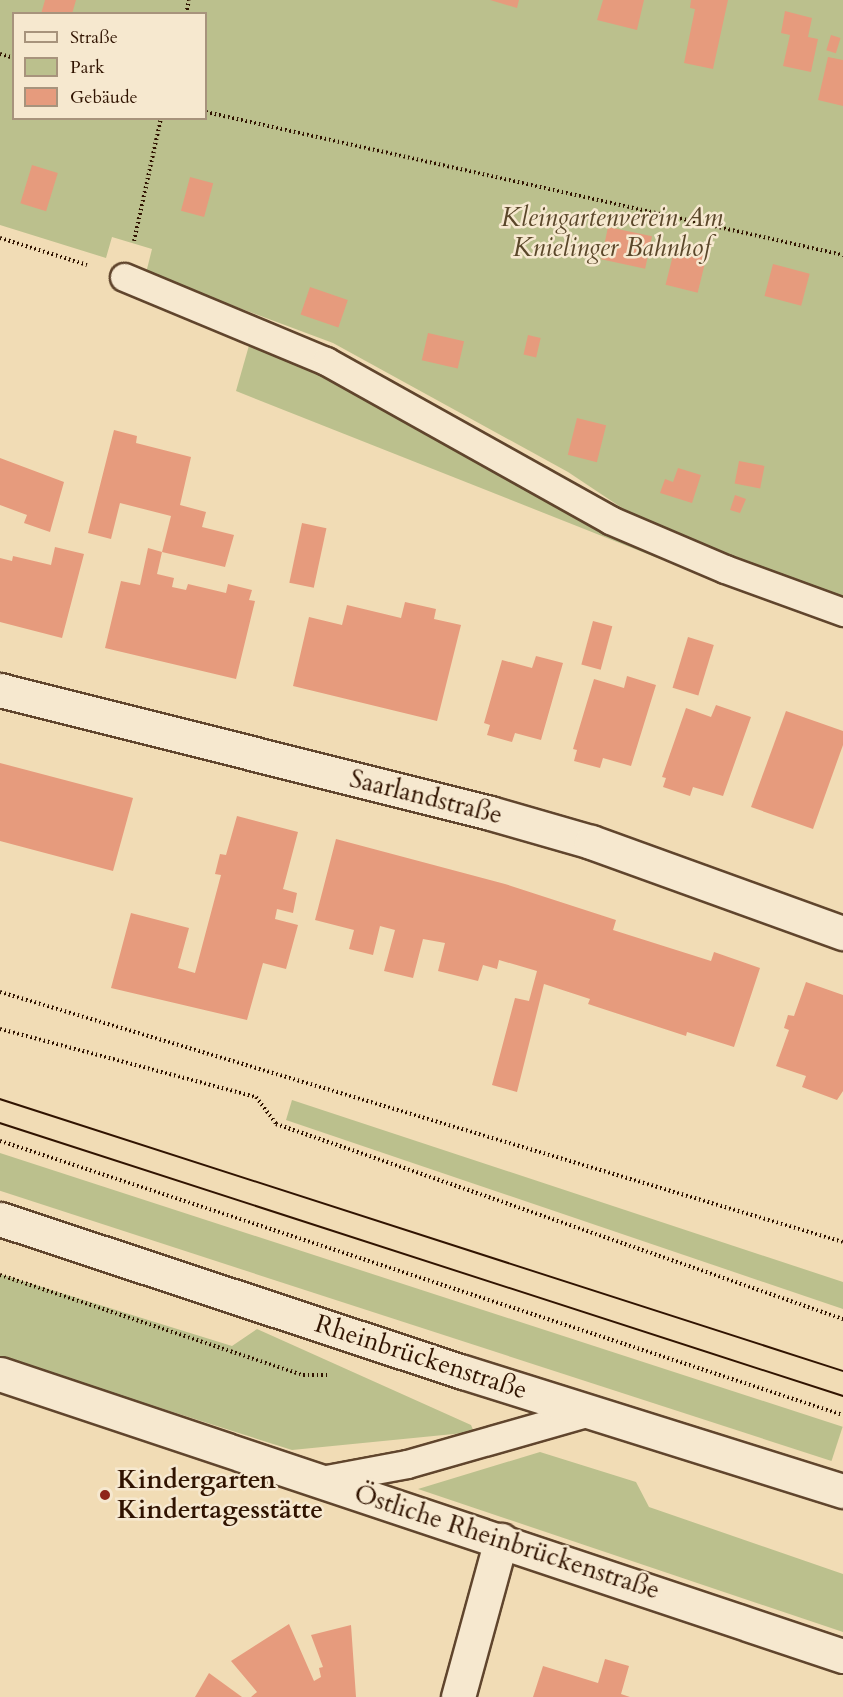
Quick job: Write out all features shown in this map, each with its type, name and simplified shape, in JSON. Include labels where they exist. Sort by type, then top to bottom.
[{"type":"street","name":"Saarlandstraße","points":[[0,690],[490,813],[591,842],[843,933]]},
{"type":"street","name":"Rheinbrückenstraße","points":[[0,1219],[589,1412],[843,1491]]},
{"type":"street","name":"Östliche Rheinbrückenstraße","points":[[0,1374],[501,1539],[843,1656]]},
{"type":"street","points":[[458,1697],[501,1539]]},
{"type":"lane","points":[[124,277],[326,361],[610,520],[725,569],[843,612]]},
{"type":"lane","points":[[321,1480],[407,1464],[589,1412]]},
{"type":"path","points":[[207,112],[843,255]]},
{"type":"path","points":[[0,238],[124,277],[161,120]]},
{"type":"path","points":[[0,992],[843,1242]]},
{"type":"path","points":[[0,1029],[256,1097],[276,1124],[843,1319]]},
{"type":"path","points":[[0,1142],[843,1414]]},
{"type":"path","points":[[0,1275],[303,1375]]},
{"type":"green space","name":"Kleingartenverein Am Knielinger Bahnhof","points":[[0,0],[843,0],[843,596],[743,562],[634,516],[568,472],[333,343],[146,273],[152,249],[112,237],[106,258],[0,225]]},
{"type":"green space","points":[[250,342],[306,362],[660,559],[236,391]]},
{"type":"green space","points":[[292,1100],[843,1282],[843,1309],[286,1120]]},
{"type":"green space","points":[[0,1153],[843,1427],[832,1461],[0,1191]]},
{"type":"green space","points":[[0,1274],[232,1346],[257,1329],[471,1425],[474,1432],[292,1450],[0,1357]]},
{"type":"green space","points":[[540,1452],[636,1482],[649,1507],[843,1574],[843,1632],[418,1489]]},
{"type":"building","points":[[45,0],[76,0],[73,12],[42,12]]},
{"type":"building","points":[[490,0],[519,0],[517,8]]},
{"type":"building","points":[[603,0],[644,0],[637,30],[597,20]]},
{"type":"building","points":[[691,0],[728,0],[713,69],[684,63],[695,9],[690,8]]},
{"type":"building","points":[[785,11],[812,18],[808,37],[818,39],[811,72],[783,66],[790,35],[781,33]]},
{"type":"building","points":[[831,35],[841,38],[836,53],[826,50]]},
{"type":"building","points":[[828,57],[843,60],[843,106],[818,100]]},
{"type":"building","points":[[32,165],[58,173],[46,211],[20,203]]},
{"type":"building","points":[[190,177],[213,183],[204,217],[181,211]]},
{"type":"building","points":[[608,227],[652,236],[645,269],[601,259]]},
{"type":"building","points":[[676,243],[708,251],[698,293],[666,285]]},
{"type":"building","points":[[773,264],[810,274],[801,306],[764,296]]},
{"type":"building","points":[[310,287],[348,300],[338,327],[301,314]]},
{"type":"building","points":[[428,333],[464,341],[458,369],[422,360]]},
{"type":"building","points":[[528,335],[541,338],[536,357],[524,354]]},
{"type":"building","points":[[577,418],[606,425],[597,462],[568,455]]},
{"type":"building","points":[[114,430],[137,436],[136,443],[191,457],[180,505],[206,512],[202,527],[234,535],[225,567],[162,552],[171,516],[120,503],[111,539],[88,533]]},
{"type":"building","points":[[0,458],[64,482],[50,532],[24,523],[27,515],[0,505]]},
{"type":"building","points":[[739,461],[765,466],[760,489],[735,484]]},
{"type":"building","points":[[678,468],[701,475],[692,503],[660,493],[665,479],[673,482]]},
{"type":"building","points":[[735,495],[746,499],[740,513],[730,510]]},
{"type":"building","points":[[302,523],[326,528],[314,588],[289,583]]},
{"type":"building","points":[[55,547],[84,554],[62,638],[0,622],[0,558],[12,561],[13,556],[51,565]]},
{"type":"building","points":[[148,548],[162,552],[157,574],[174,578],[172,587],[186,590],[188,584],[226,593],[228,584],[252,590],[249,600],[255,601],[236,679],[105,648],[121,581],[140,585]]},
{"type":"building","points":[[405,602],[436,609],[434,619],[461,625],[437,721],[293,686],[309,617],[342,625],[347,605],[401,618]]},
{"type":"building","points":[[593,621],[612,626],[601,670],[581,664]]},
{"type":"building","points":[[688,637],[714,645],[698,696],[673,688]]},
{"type":"building","points":[[536,656],[563,663],[541,740],[515,733],[512,742],[487,735],[490,725],[484,723],[502,660],[532,668]]},
{"type":"building","points":[[627,676],[656,685],[631,766],[603,758],[600,768],[574,761],[577,750],[573,749],[594,679],[624,688]]},
{"type":"building","points":[[716,705],[751,717],[723,796],[693,787],[690,796],[663,787],[666,778],[662,777],[686,708],[711,717]]},
{"type":"building","points":[[786,711],[843,731],[843,745],[813,829],[751,807]]},
{"type":"building","points":[[0,763],[133,798],[113,871],[0,841]]},
{"type":"building","points":[[237,816],[298,832],[283,889],[297,893],[293,913],[277,909],[275,919],[298,925],[286,969],[263,963],[247,1020],[111,988],[131,913],[189,928],[178,968],[195,973],[221,875],[215,874],[220,854],[226,855]]},
{"type":"building","points":[[336,839],[505,884],[616,920],[613,930],[711,961],[714,952],[760,968],[734,1047],[687,1032],[686,1036],[588,1004],[590,999],[544,984],[517,1092],[492,1085],[515,998],[529,1001],[537,971],[499,960],[497,969],[483,965],[478,981],[438,971],[445,943],[423,939],[413,978],[384,971],[395,930],[380,926],[373,955],[349,949],[354,930],[315,920]]},
{"type":"building","points":[[806,982],[843,995],[843,1091],[837,1100],[802,1087],[806,1076],[776,1066],[789,1030],[784,1028],[788,1015],[794,1016]]},
{"type":"building","points":[[289,1624],[314,1681],[321,1677],[319,1668],[323,1667],[311,1635],[351,1625],[356,1697],[251,1697],[257,1692],[231,1661]]},
{"type":"building","points":[[605,1659],[629,1666],[621,1694],[630,1697],[533,1697],[543,1666],[598,1683]]},
{"type":"building","points":[[209,1673],[242,1697],[195,1697]]},
{"type":"tram line","points":[[0,1099],[843,1371]]},
{"type":"tram line","points":[[0,1123],[843,1396]]},
{"type":"place","name":"Kindergarten Kindertagesstätte","points":[[105,1495]]}]
